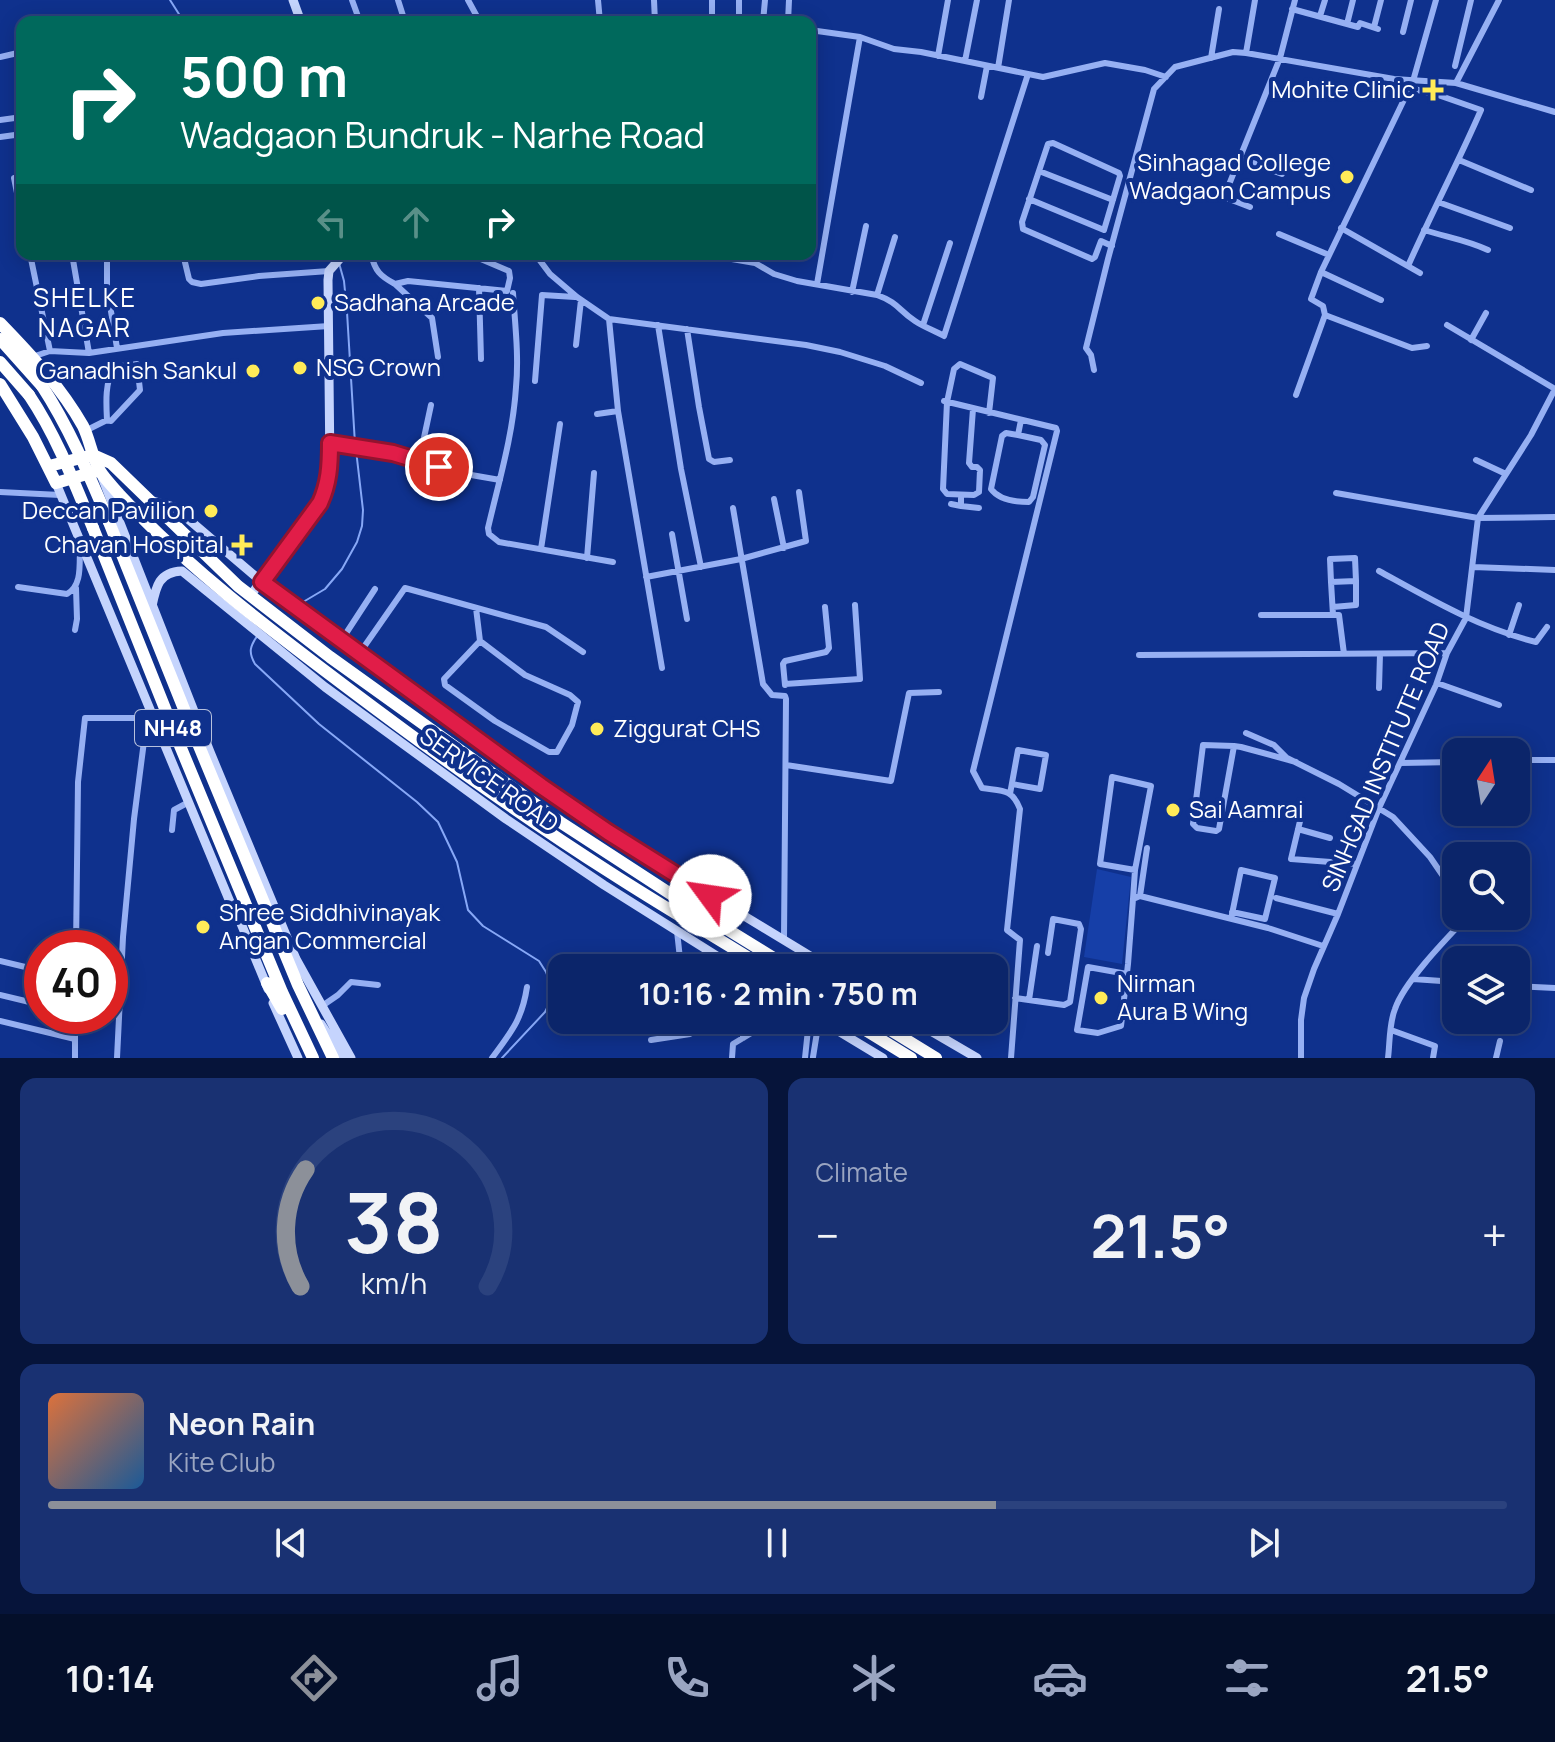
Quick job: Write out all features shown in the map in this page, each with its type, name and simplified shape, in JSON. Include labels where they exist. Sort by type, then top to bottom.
[{"type":"highway","points":[[0,323],[65,398],[86,434],[100,470],[117,492],[233,605],[280,644],[539,826],[742,954]]},
{"type":"highway","name":"NH48","points":[[0,339],[42,386],[72,437],[272,919],[317,1009],[333,1058]]},
{"type":"highway","name":"NH48","points":[[0,362],[29,395],[58,444],[311,1058]]},
{"type":"highway","points":[[0,385],[41,450],[59,489],[100,470]]},
{"type":"highway","points":[[41,450],[86,434]]},
{"type":"highway","points":[[49,466],[93,455],[111,463],[263,607],[560,822],[767,954]]},
{"type":"highway","points":[[267,983],[311,1058]]},
{"type":"highway","points":[[872,1034],[911,1058]]},
{"type":"highway","points":[[897,1034],[936,1058]]},
{"type":"street","points":[[938,56],[948,0]]},
{"type":"street","points":[[965,61],[977,0]]},
{"type":"street","points":[[998,68],[1009,0]]},
{"type":"street","points":[[1246,53],[1255,0]]},
{"type":"street","points":[[1250,207],[1224,197],[1280,58],[1295,0]]},
{"type":"street","points":[[1320,16],[1325,0]]},
{"type":"street","points":[[1347,24],[1353,0]]},
{"type":"street","points":[[1292,9],[1358,27],[1360,23],[1376,28],[1381,0]]},
{"type":"street","points":[[1403,32],[1411,0]]},
{"type":"street","points":[[1296,395],[1325,315],[1323,306],[1311,299],[1341,228],[1412,85],[1436,0]]},
{"type":"street","points":[[1455,66],[1471,0]]},
{"type":"street","points":[[1456,83],[1499,0]]},
{"type":"street","points":[[1211,58],[1219,9]]},
{"type":"street","points":[[816,31],[860,37],[894,49],[1028,74],[1051,76],[1105,63],[1166,77]]},
{"type":"street","points":[[817,284],[860,37]]},
{"type":"street","points":[[1094,370],[1086,348],[1112,246],[1154,89],[1175,67],[1233,52],[1246,53],[1412,85],[1481,110],[1408,266]]},
{"type":"street","points":[[981,97],[987,66]]},
{"type":"street","points":[[738,260],[755,263],[774,274],[797,281],[889,299],[912,320],[944,336],[1028,74]]},
{"type":"street","points":[[1412,85],[1456,83],[1555,112]]},
{"type":"street","points":[[1053,143],[1117,170],[1120,176],[1101,241],[1092,259],[1023,229],[1022,222],[1039,171],[1048,144],[1053,143]]},
{"type":"street","points":[[1240,158],[1282,174]]},
{"type":"street","points":[[1459,160],[1531,190]]},
{"type":"street","points":[[1039,171],[1113,200]]},
{"type":"street","points":[[14,178],[16,188]]},
{"type":"street","points":[[1029,199],[1104,230]]},
{"type":"street","points":[[1438,202],[1510,228]]},
{"type":"street","points":[[852,292],[866,226]]},
{"type":"street","points":[[1341,228],[1420,273]]},
{"type":"street","points":[[1424,230],[1454,240],[1460,238],[1488,250]]},
{"type":"street","points":[[1279,234],[1329,255]]},
{"type":"street","points":[[877,295],[895,237]]},
{"type":"street","points":[[1101,241],[1112,246]]},
{"type":"street","points":[[923,325],[950,243]]},
{"type":"street","points":[[31,260],[50,351]]},
{"type":"street","points":[[73,260],[89,353]]},
{"type":"street","points":[[107,260],[107,287],[117,348]]},
{"type":"street","points":[[184,260],[189,279],[201,284],[332,269]]},
{"type":"street","points":[[250,596],[266,585],[320,503],[326,488],[330,472],[329,326],[332,269],[339,260]]},
{"type":"street","points":[[372,260],[380,276],[395,284],[432,318],[438,357]]},
{"type":"street","points":[[395,284],[408,281],[507,291],[509,271],[483,260]]},
{"type":"street","points":[[540,260],[550,274],[579,299],[609,319],[806,345],[885,366],[921,383]]},
{"type":"street","points":[[1321,272],[1381,300]]},
{"type":"street","points":[[479,288],[481,359]]},
{"type":"street","points":[[513,293],[516,386],[489,534],[499,542],[613,562]]},
{"type":"street","points":[[535,381],[542,295],[579,299]]},
{"type":"street","points":[[576,345],[579,299]]},
{"type":"street","points":[[1471,340],[1486,313]]},
{"type":"street","points":[[1325,315],[1412,348],[1427,346]]},
{"type":"street","points":[[609,319],[618,411],[662,668]]},
{"type":"street","points":[[658,325],[681,469],[701,567]]},
{"type":"street","points":[[1447,325],[1555,389]]},
{"type":"street","points":[[32,357],[50,351],[89,353],[223,333],[329,326]]},
{"type":"street","points":[[687,329],[709,459],[714,462],[730,460]]},
{"type":"street","points":[[86,434],[107,420],[111,421],[140,390],[137,364],[114,367],[110,374],[107,420]]},
{"type":"street","points":[[973,409],[969,463],[980,470],[979,492],[974,495],[947,494],[943,489],[946,402],[954,369],[960,364],[993,378],[989,413]]},
{"type":"street","name":"SINHGAD INSTITUTE ROAD","points":[[1301,1058],[1304,998],[1323,946],[1379,808],[1437,683],[1447,653],[1466,618],[1478,518],[1531,435],[1555,389]]},
{"type":"street","points":[[946,402],[1056,428],[1057,432],[973,771],[982,788],[1010,794],[1015,797],[1020,809],[1007,930],[1020,940],[1011,1058]]},
{"type":"street","points":[[419,461],[431,405]]},
{"type":"street","points":[[597,414],[618,411]]},
{"type":"street","points":[[1018,435],[1021,420]]},
{"type":"street","points":[[541,549],[560,424]]},
{"type":"street","points":[[1006,433],[1018,435],[1041,440],[1045,445],[1033,497],[1029,502],[1002,498],[991,489],[1002,436],[1006,433]]},
{"type":"street","points":[[330,443],[393,453],[454,472],[500,480]]},
{"type":"street","points":[[1476,460],[1506,474]]},
{"type":"street","points":[[100,470],[210,752],[317,1009],[343,1058]]},
{"type":"street","points":[[587,558],[594,473]]},
{"type":"street","points":[[0,492],[59,489],[151,718],[298,1058]]},
{"type":"street","points":[[646,577],[741,559],[806,541],[799,492]]},
{"type":"street","points":[[1336,493],[1478,518],[1555,517]]},
{"type":"street","points":[[961,495],[961,506]]},
{"type":"street","points":[[774,499],[784,548]]},
{"type":"street","points":[[148,500],[174,507],[308,617],[541,786],[608,832],[807,954]]},
{"type":"street","points":[[70,515],[111,501]]},
{"type":"street","points":[[951,504],[979,508]]},
{"type":"street","points":[[733,508],[763,684],[772,695],[785,696]]},
{"type":"street","points":[[672,534],[687,619]]},
{"type":"street","points":[[75,630],[81,542]]},
{"type":"street","points":[[1261,615],[1333,611],[1356,605],[1355,558],[1330,559],[1333,611]]},
{"type":"street","points":[[1473,567],[1555,570]]},
{"type":"street","points":[[152,606],[155,591],[163,577],[182,571],[233,605]]},
{"type":"street","points":[[1379,571],[1466,618],[1509,635],[1536,642],[1547,627]]},
{"type":"street","points":[[1331,582],[1356,581]]},
{"type":"street","points":[[18,587],[67,594],[76,588]]},
{"type":"street","points":[[359,654],[405,588],[546,627],[583,652]]},
{"type":"street","points":[[341,641],[375,589]]},
{"type":"street","points":[[785,684],[860,679],[855,605]]},
{"type":"street","points":[[1509,635],[1519,605]]},
{"type":"street","points":[[785,954],[786,765],[783,664],[826,652],[829,648],[825,607]]},
{"type":"street","points":[[476,608],[480,641],[525,675],[570,695],[578,702],[572,725],[557,752],[549,752],[495,721],[445,685],[444,679],[480,641]]},
{"type":"street","points":[[1333,611],[1339,615],[1344,654]]},
{"type":"street","name":"SERVICE ROAD","points":[[280,644],[325,687],[506,819],[714,954]]},
{"type":"street","points":[[1139,655],[1447,653]]},
{"type":"street","points":[[1379,688],[1380,654]]},
{"type":"street","points":[[1437,683],[1499,705]]},
{"type":"street","points":[[786,765],[891,781],[909,693],[939,692]]},
{"type":"street","points":[[76,930],[78,782],[85,718],[151,718]]},
{"type":"street","points":[[117,1058],[123,937],[134,819],[151,718]]},
{"type":"street","points":[[1246,733],[1274,745],[1287,758],[1393,817],[1442,875]]},
{"type":"street","points":[[1234,746],[1219,829],[1197,828],[1193,824],[1203,745],[1234,746],[1241,747],[1296,762]]},
{"type":"street","points":[[1010,794],[1018,750],[1046,755],[1040,790],[1012,784]]},
{"type":"street","points":[[1530,760],[1555,760]]},
{"type":"street","points":[[1400,763],[1442,762]]},
{"type":"street","points":[[1135,870],[1100,864],[1112,777],[1151,786],[1135,870],[1136,897]]},
{"type":"street","points":[[172,830],[174,810],[189,802]]},
{"type":"street","points":[[1301,817],[1291,859],[1357,864]]},
{"type":"street","points":[[1298,829],[1330,838]]},
{"type":"street","points":[[1127,974],[1088,967],[1077,1030],[1098,1033],[1121,1026],[1136,897],[1147,848]]},
{"type":"street","points":[[1136,897],[1232,915],[1265,919],[1275,878],[1241,870],[1232,915]]},
{"type":"street","points":[[1276,898],[1338,914]]},
{"type":"street","points":[[1232,915],[1323,946]]},
{"type":"street","points":[[1015,998],[1064,1005],[1070,1002],[1081,929],[1079,924],[1053,919],[1048,953]]},
{"type":"street","points":[[1388,1058],[1395,1008],[1413,979],[1456,930]]},
{"type":"street","points":[[677,931],[679,954]]},
{"type":"street","points":[[1029,1000],[1037,946]]},
{"type":"street","points":[[0,961],[24,967]]},
{"type":"street","points":[[1413,979],[1442,981]]},
{"type":"street","points":[[317,1009],[351,982],[378,985]]},
{"type":"street","points":[[492,1058],[516,1026],[524,1008],[527,987]]},
{"type":"street","points":[[1530,987],[1555,988]]},
{"type":"street","points":[[0,995],[24,1001]]},
{"type":"street","points":[[317,1009],[351,1058]]},
{"type":"street","points":[[0,1021],[75,1039]]},
{"type":"street","points":[[1391,1030],[1435,1046],[1433,1058]]},
{"type":"street","points":[[75,1034],[75,1058]]},
{"type":"street","points":[[651,1040],[690,1034]]},
{"type":"street","points":[[732,1058],[733,1044],[750,1034]]},
{"type":"street","points":[[805,1058],[808,1034]]},
{"type":"street","points":[[813,1057],[817,1034]]},
{"type":"street","points":[[843,1034],[883,1058]]},
{"type":"street","points":[[936,1034],[977,1058]]},
{"type":"street","points":[[1496,1058],[1500,1041]]},
{"type":"shaded area","points":[[1097,869],[1131,877],[1122,964],[1084,957]]},
{"type":"waterway","points":[[170,0],[180,16]]},
{"type":"waterway","points":[[339,263],[347,312],[355,444]]},
{"type":"waterway","points":[[298,605],[325,589],[342,569],[357,542],[363,510],[356,450]]},
{"type":"waterway","points":[[258,635],[251,649],[255,664],[319,724],[438,822],[457,862],[468,910],[483,926],[539,961],[546,972],[552,988],[545,1012],[502,1058]]},
{"type":"place","name":"Mohite Clinic","points":[[1433,90]]},
{"type":"place","name":"Sinhagad College Wadgaon Campus","points":[[1347,177]]},
{"type":"place","name":"Sadhana Arcade","points":[[318,303]]},
{"type":"place","name":"NSG Crown","points":[[300,368]]},
{"type":"place","name":"Ganadhish Sankul","points":[[253,371]]},
{"type":"place","name":"Deccan Pavilion","points":[[211,511]]},
{"type":"place","name":"Chavan Hospital","points":[[242,545]]},
{"type":"place","name":"Ziggurat CHS","points":[[597,729]]},
{"type":"place","name":"Sai Aamrai","points":[[1173,810]]},
{"type":"place","name":"Shree Siddhivinayak Angan Commercial","points":[[203,927]]},
{"type":"place","name":"Nirman Aura B Wing","points":[[1101,998]]},
{"type":"district","name":"SHELKE NAGAR","points":[[85,313]]},
{"type":"route","points":[[439,467],[393,453],[330,443],[330,472],[320,503],[262,582],[541,786],[710,896]]}]
